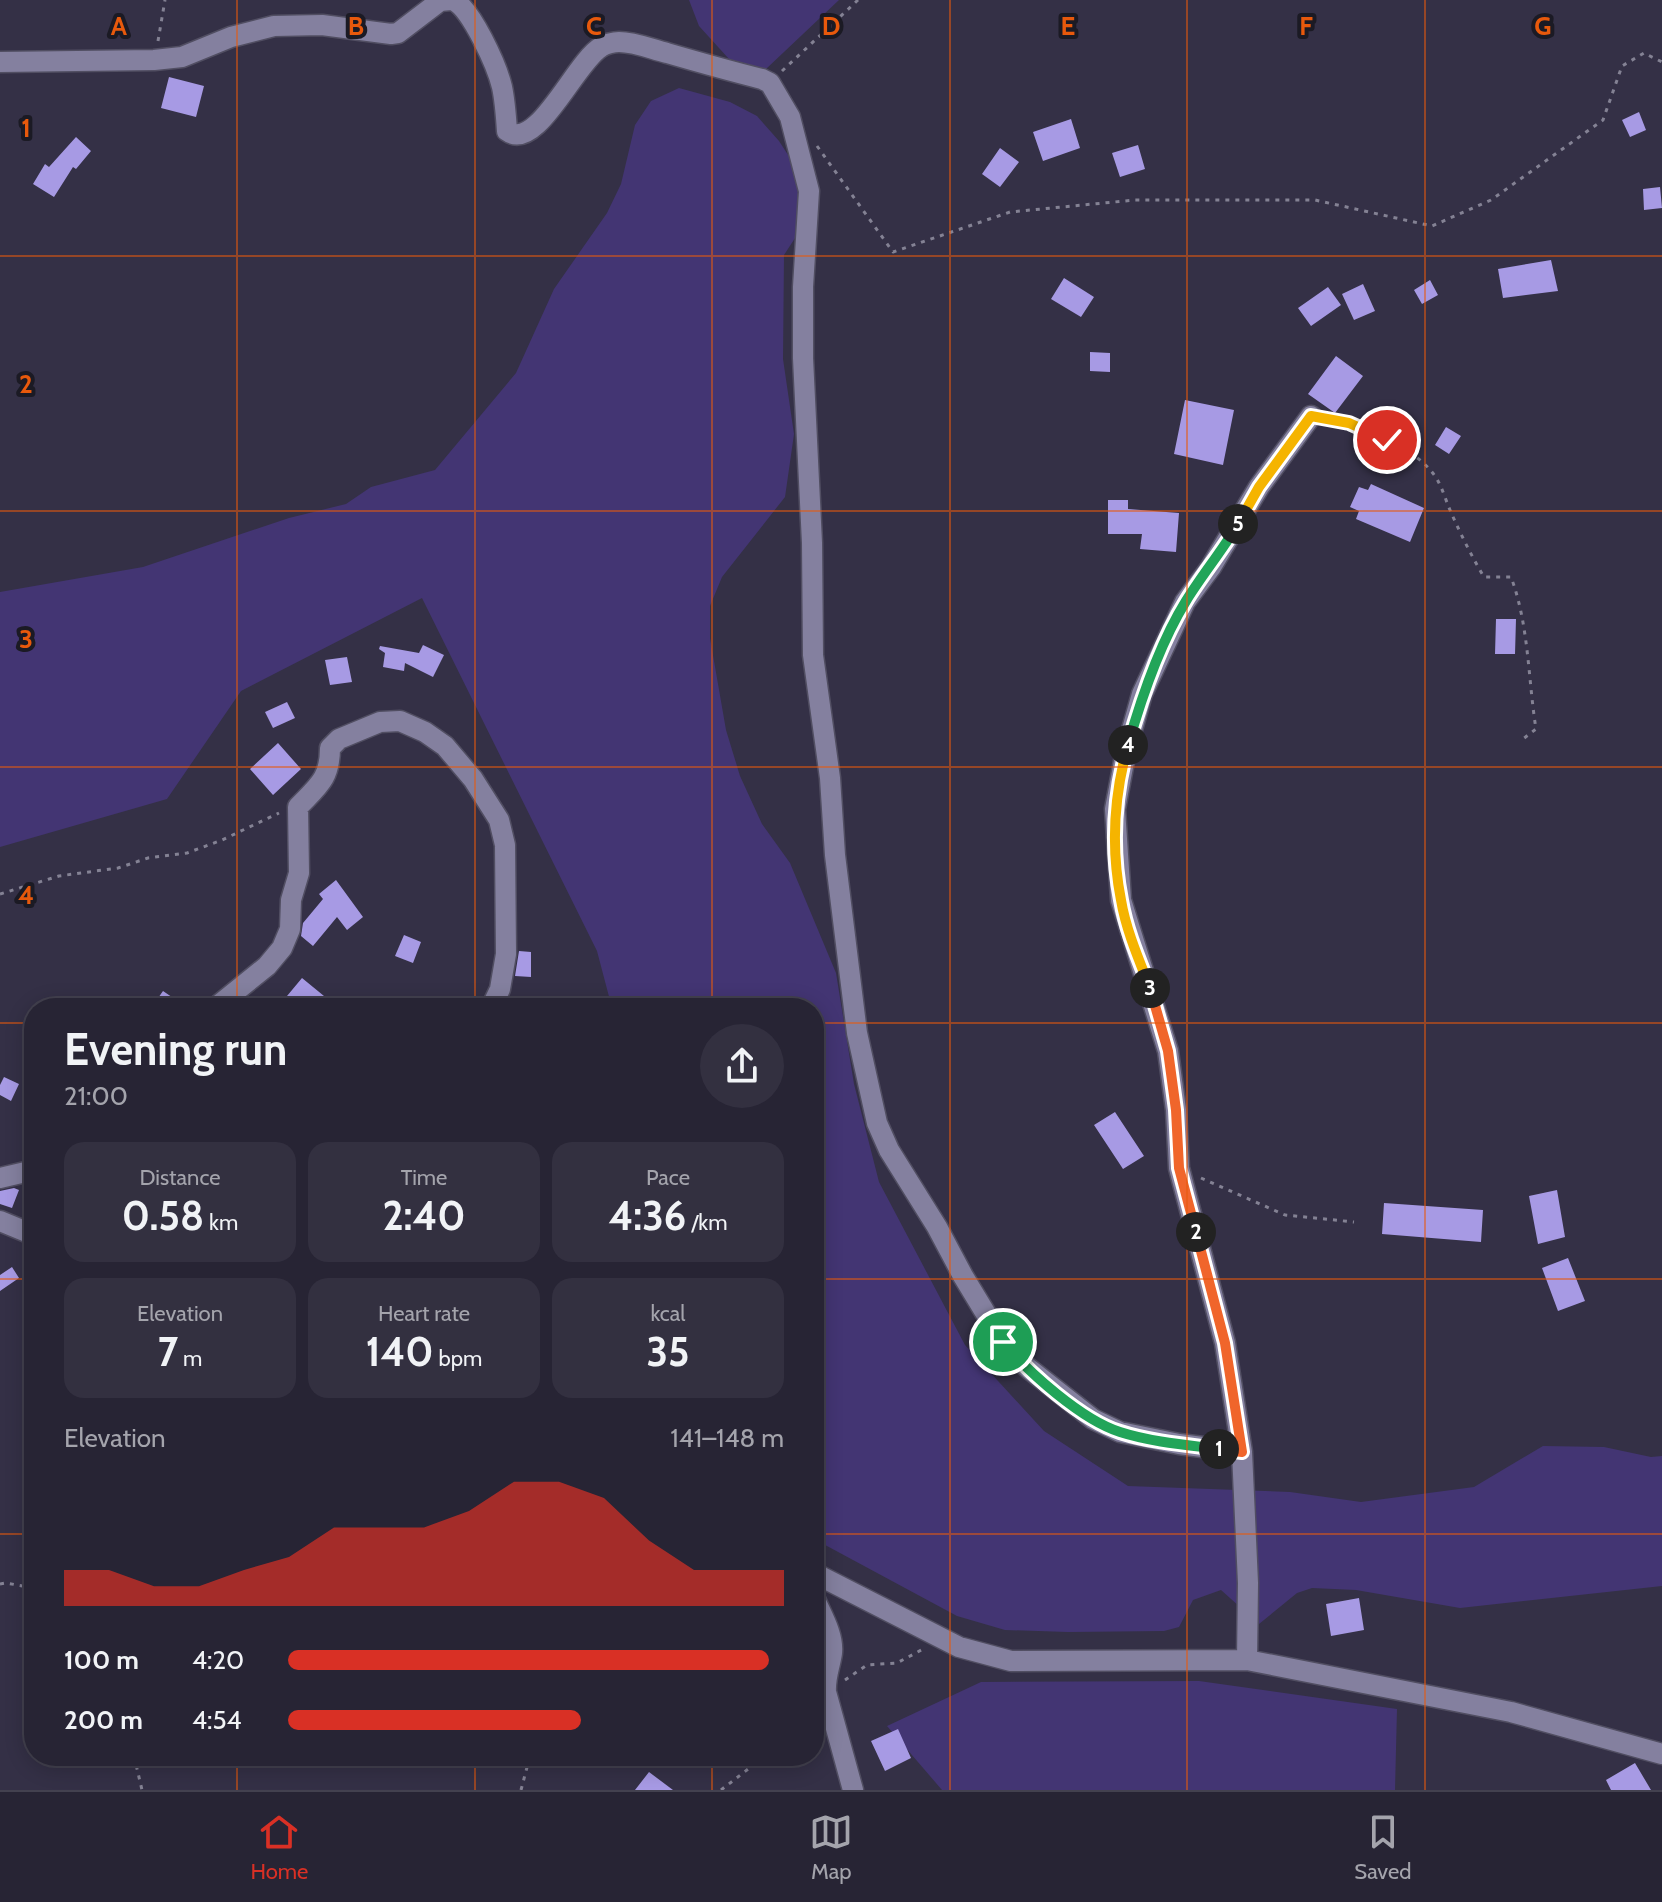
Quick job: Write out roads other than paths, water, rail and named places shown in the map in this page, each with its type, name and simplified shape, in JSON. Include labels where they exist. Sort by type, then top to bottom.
[{"type":"street","points":[[0,62],[182,57],[231,37],[274,26],[322,25],[391,34],[398,33],[440,1],[452,0],[462,4],[483,41],[502,85],[507,131],[513,135],[525,135],[537,126],[581,65],[600,47],[616,41],[770,83],[790,117],[809,191],[803,287],[803,358],[812,543],[813,655],[830,778],[835,855],[857,1033],[877,1123],[889,1150],[971,1289],[1003,1342],[1018,1360],[1093,1419],[1120,1432],[1242,1452]]},
{"type":"street","points":[[1247,1660],[1248,1583],[1242,1452],[1225,1343],[1179,1168],[1176,1110],[1168,1051],[1121,900],[1115,809],[1126,751],[1142,694],[1185,602],[1211,567],[1259,487],[1311,416]]},
{"type":"street","points":[[227,998],[267,966],[286,939],[290,929],[291,900],[299,873],[298,807],[326,777],[330,767],[330,748],[339,739],[380,722],[400,721],[425,732],[445,746],[473,779],[499,820],[505,845],[506,954],[496,998]]},
{"type":"street","points":[[0,1221],[24,1231]]},
{"type":"street","points":[[824,1578],[959,1647],[1011,1661],[1247,1660],[1511,1712],[1662,1754]]},
{"type":"street","points":[[824,1620],[831,1636],[832,1653],[825,1676],[826,1692],[853,1790]]},
{"type":"street","points":[[859,1790],[865,1790]]}]
